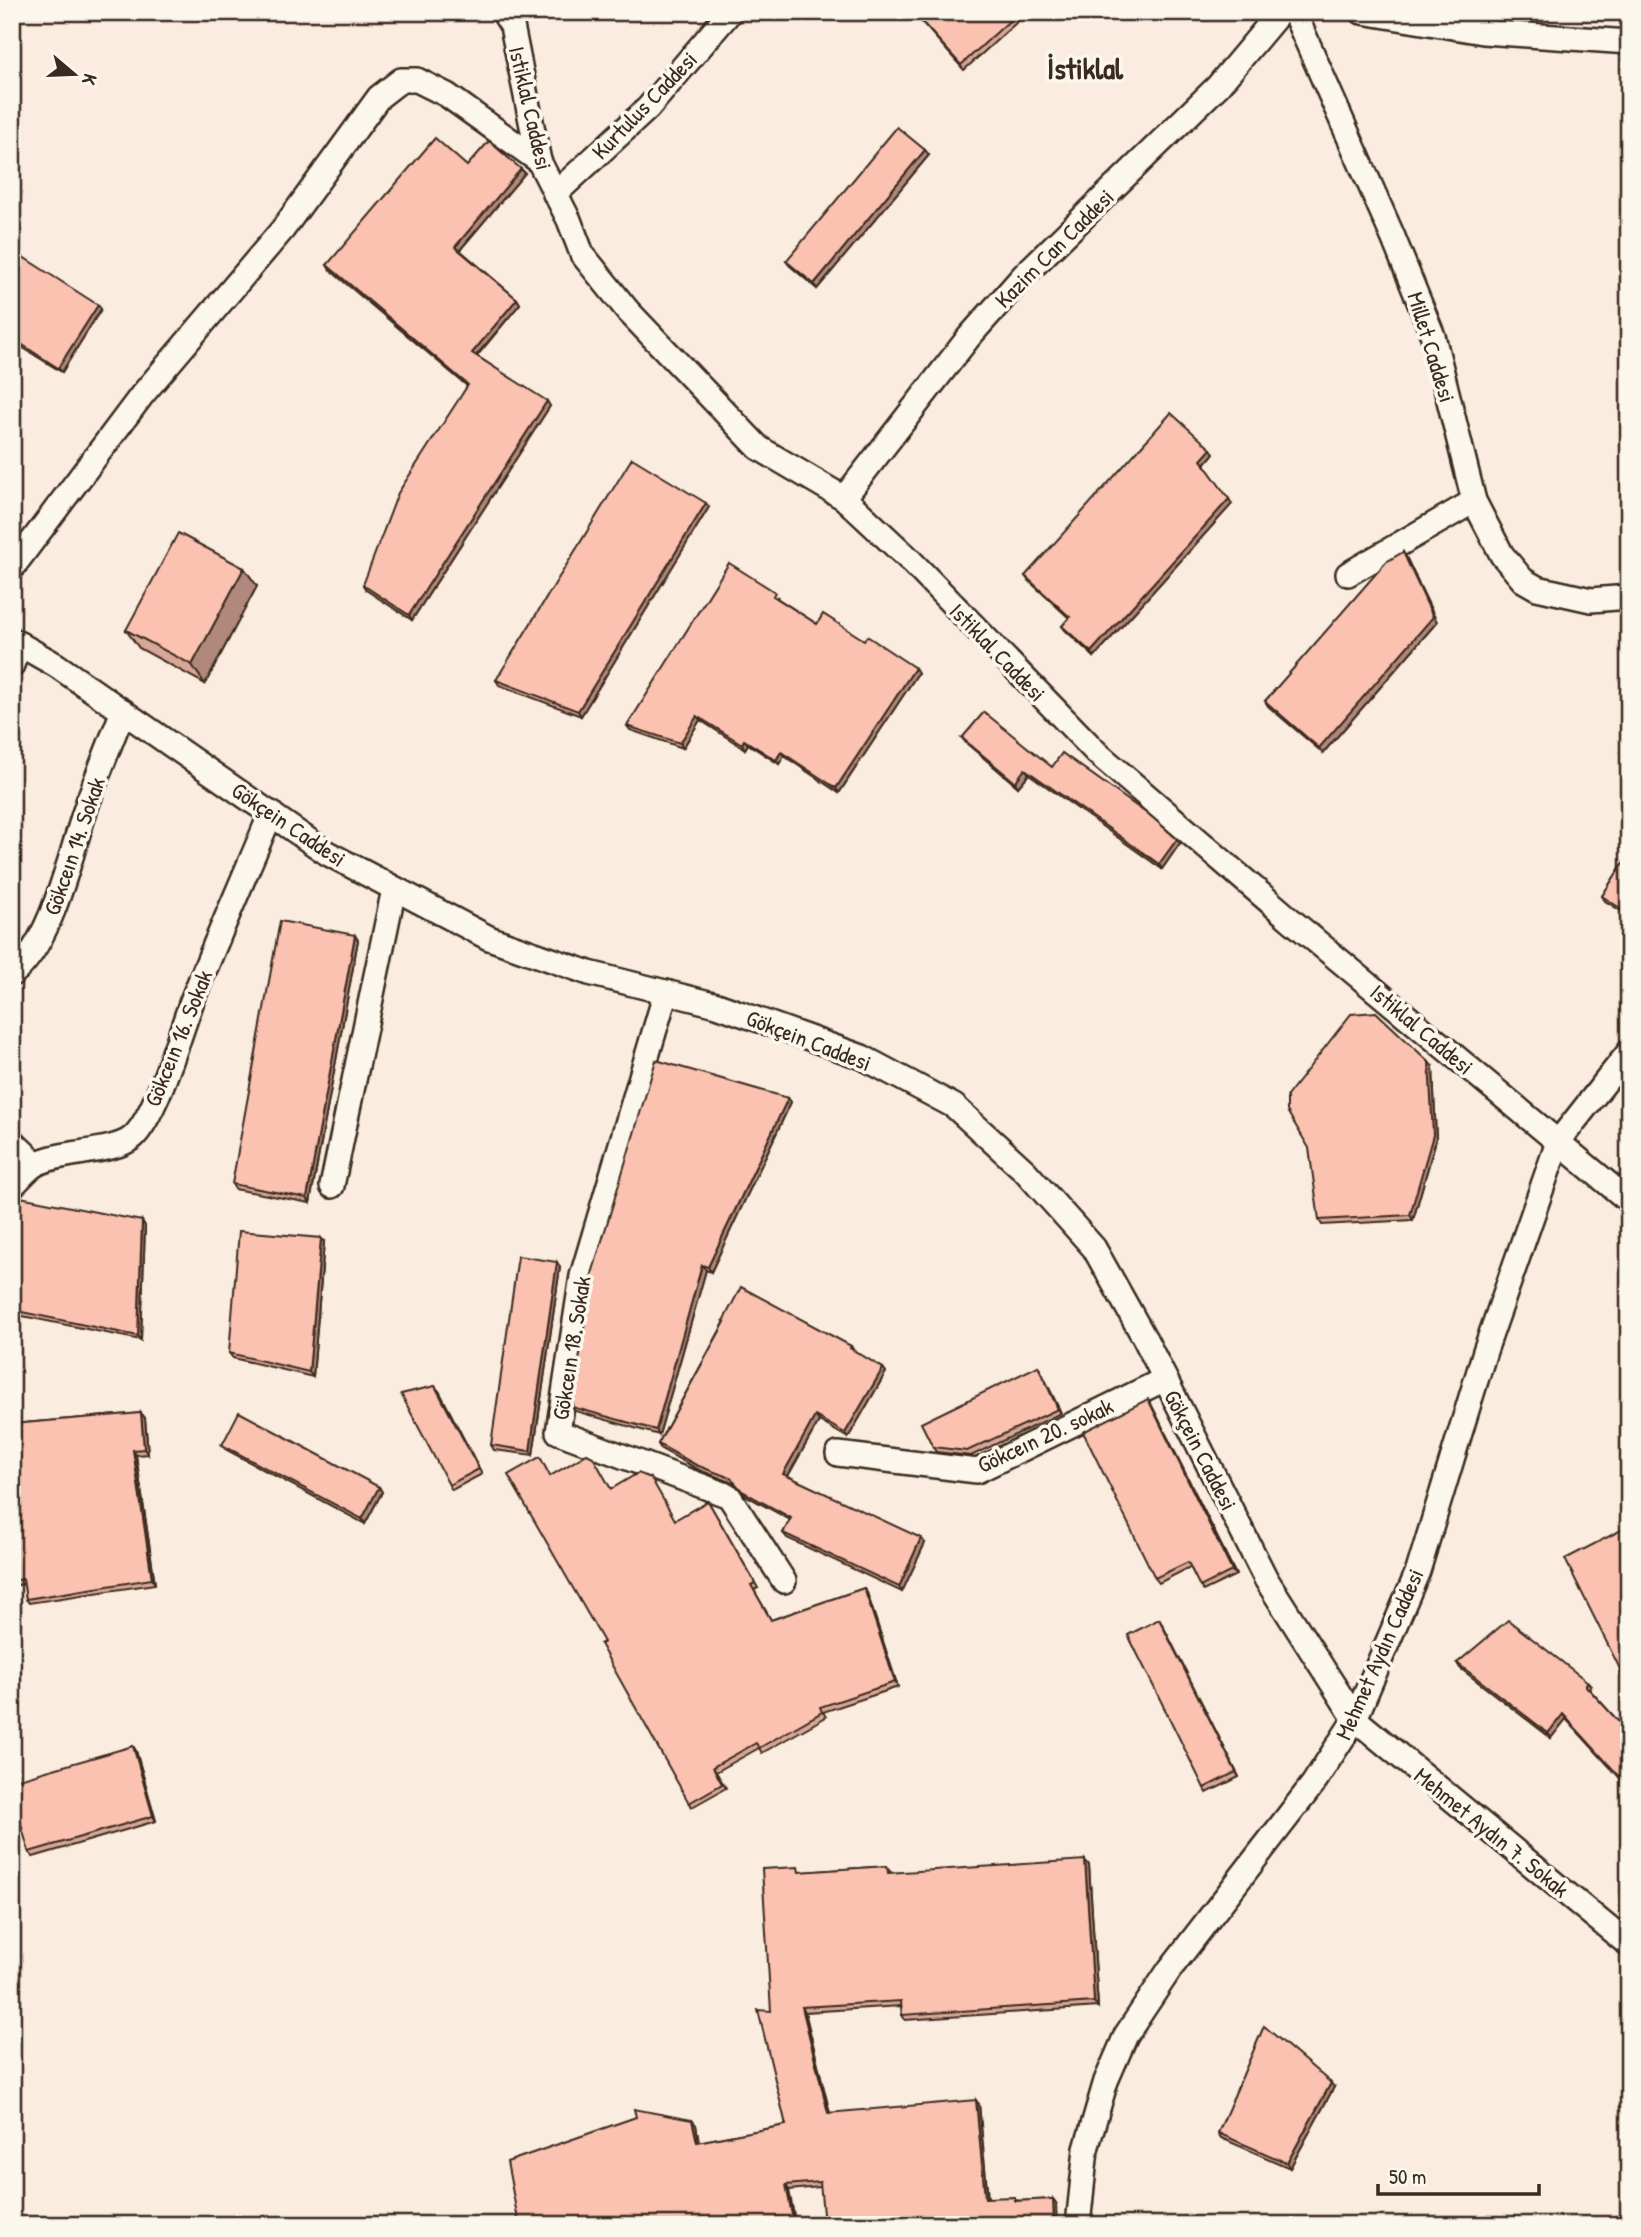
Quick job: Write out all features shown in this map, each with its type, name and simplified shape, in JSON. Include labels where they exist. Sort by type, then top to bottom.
[{"type":"street","name":"Istiklal Caddesi","points":[[503,12],[512,26],[539,161],[569,220],[582,254],[628,312],[760,448],[844,498],[906,557],[1097,753],[1292,921],[1629,1201]]},
{"type":"street","name":"Kurtulus Caddesi","points":[[555,194],[648,108],[730,12]]},
{"type":"street","name":"Kazim Can Caddesi","points":[[844,498],[969,337],[1023,276],[1218,86],[1280,12]]},
{"type":"street","name":"Millet Caddesi","points":[[1294,12],[1393,237],[1433,336],[1474,500],[1502,555],[1522,580],[1537,588],[1591,600],[1629,597]]},
{"type":"street","points":[[1362,12],[1483,32],[1629,42]]},
{"type":"street","points":[[12,568],[142,395],[283,229],[379,97],[401,80],[417,80],[447,94],[539,161]]},
{"type":"street","points":[[1348,574],[1474,500]]},
{"type":"street","name":"Gökçein Caddesi","points":[[15,650],[56,665],[327,853],[489,938],[589,973],[717,1005],[862,1057],[954,1106],[1025,1171],[1094,1248],[1146,1339],[1266,1579],[1355,1719]]},
{"type":"street","name":"Gökceın 14. Sokak","points":[[12,974],[20,969],[50,916],[88,803],[123,711]]},
{"type":"street","name":"Gökceın 16. Sokak","points":[[12,1186],[36,1164],[75,1152],[129,1141],[141,1130],[271,813]]},
{"type":"street","points":[[332,1186],[394,890]]},
{"type":"street","name":"Gökceın 18. Sokak","points":[[666,992],[582,1276],[558,1432],[729,1496],[784,1581]]},
{"type":"street","name":"Mehmet Aydın Caddesi","points":[[1078,2225],[1086,2150],[1106,2081],[1126,2035],[1170,1969],[1313,1784],[1355,1719],[1418,1571],[1485,1351],[1558,1142],[1629,1052]]},
{"type":"street","points":[[12,1141],[36,1164]]},
{"type":"street","name":"Gökceın 20. sokak","points":[[838,1454],[977,1471],[1165,1378]]},
{"type":"street","name":"Mehmet Aydın 7. Sokak","points":[[1355,1719],[1629,1945]]},
{"type":"building","points":[[913,12],[1019,12],[961,65]]},
{"type":"building","points":[[897,127],[925,150],[814,284],[786,261]]},
{"type":"building","points":[[435,138],[467,166],[489,141],[521,169],[455,247],[517,299],[472,353],[547,401],[409,615],[363,585],[398,493],[468,385],[327,265]]},
{"type":"building","points":[[12,250],[98,305],[58,368],[12,338]]},
{"type":"building","points":[[1171,413],[1211,449],[1201,460],[1229,499],[1091,652],[1062,626],[1070,617],[1025,576]]},
{"type":"building","points":[[632,458],[706,503],[578,711],[496,680]]},
{"type":"building","points":[[178,533],[244,568],[192,665],[126,630]]},
{"type":"building","points":[[1403,552],[1433,617],[1319,748],[1265,701],[1386,562]]},
{"type":"building","points":[[729,563],[775,592],[773,596],[817,624],[823,614],[864,640],[867,636],[915,668],[836,788],[781,752],[776,760],[744,740],[742,744],[697,716],[680,743],[627,726]]},
{"type":"building","points":[[984,712],[1052,767],[1062,753],[1153,818],[1177,839],[1159,864],[1025,769],[1015,782],[962,738]]},
{"type":"building","points":[[1629,854],[1629,914],[1602,896]]},
{"type":"building","points":[[280,921],[355,935],[307,1198],[232,1184]]},
{"type":"building","points":[[1376,1012],[1429,1062],[1433,1135],[1410,1215],[1319,1220],[1309,1148],[1287,1111],[1287,1096],[1351,1014]]},
{"type":"building","points":[[656,1060],[788,1098],[708,1267],[702,1265],[656,1430],[572,1407],[592,1274]]},
{"type":"building","points":[[20,1197],[142,1221],[138,1336],[12,1310],[12,1208]]},
{"type":"building","points":[[239,1231],[321,1238],[309,1372],[229,1353]]},
{"type":"building","points":[[518,1256],[557,1262],[530,1451],[491,1445]]},
{"type":"building","points":[[741,1287],[851,1346],[850,1348],[883,1368],[845,1433],[815,1416],[783,1474],[921,1538],[899,1587],[783,1533],[791,1518],[742,1491],[731,1478],[696,1465],[658,1444],[725,1322],[723,1321]]},
{"type":"building","points":[[1038,1366],[1058,1409],[967,1451],[933,1447],[921,1423]]},
{"type":"building","points":[[435,1386],[479,1469],[449,1485],[401,1394]]},
{"type":"building","points":[[1148,1399],[1232,1571],[1200,1587],[1188,1562],[1155,1578],[1083,1432]]},
{"type":"building","points":[[239,1412],[379,1487],[362,1519],[222,1445]]},
{"type":"building","points":[[141,1413],[144,1449],[133,1450],[152,1579],[26,1599],[23,1579],[12,1581],[12,1424]]},
{"type":"building","points":[[587,1454],[593,1457],[611,1489],[638,1473],[651,1478],[675,1520],[708,1501],[755,1583],[751,1585],[771,1620],[864,1588],[895,1682],[820,1707],[822,1712],[759,1748],[756,1743],[713,1767],[722,1784],[689,1803],[600,1644],[604,1642],[508,1475],[540,1457],[550,1476]]},
{"type":"building","points":[[1627,1527],[1629,1670],[1622,1673],[1565,1559]]},
{"type":"building","points":[[1159,1619],[1236,1772],[1204,1788],[1128,1635]]},
{"type":"building","points":[[1508,1620],[1588,1682],[1585,1685],[1629,1733],[1629,1787],[1563,1714],[1548,1733],[1457,1663]]},
{"type":"building","points":[[133,1746],[153,1816],[29,1852],[12,1793],[12,1781]]},
{"type":"building","points":[[1085,1860],[1094,2002],[902,2015],[901,2001],[802,2007],[828,2113],[976,2100],[985,2198],[1015,2197],[1015,2201],[1053,2199],[1054,2225],[824,2225],[820,2182],[786,2185],[794,2225],[519,2225],[507,2162],[636,2117],[634,2109],[692,2120],[697,2142],[786,2125],[758,2010],[771,2011],[762,1869],[798,1867],[799,1872],[887,1866],[888,1873]]},
{"type":"building","points":[[1264,2026],[1331,2083],[1287,2163],[1218,2133]]},
{"type":"district","name":"İstiklal","points":[[1085,68]]}]
